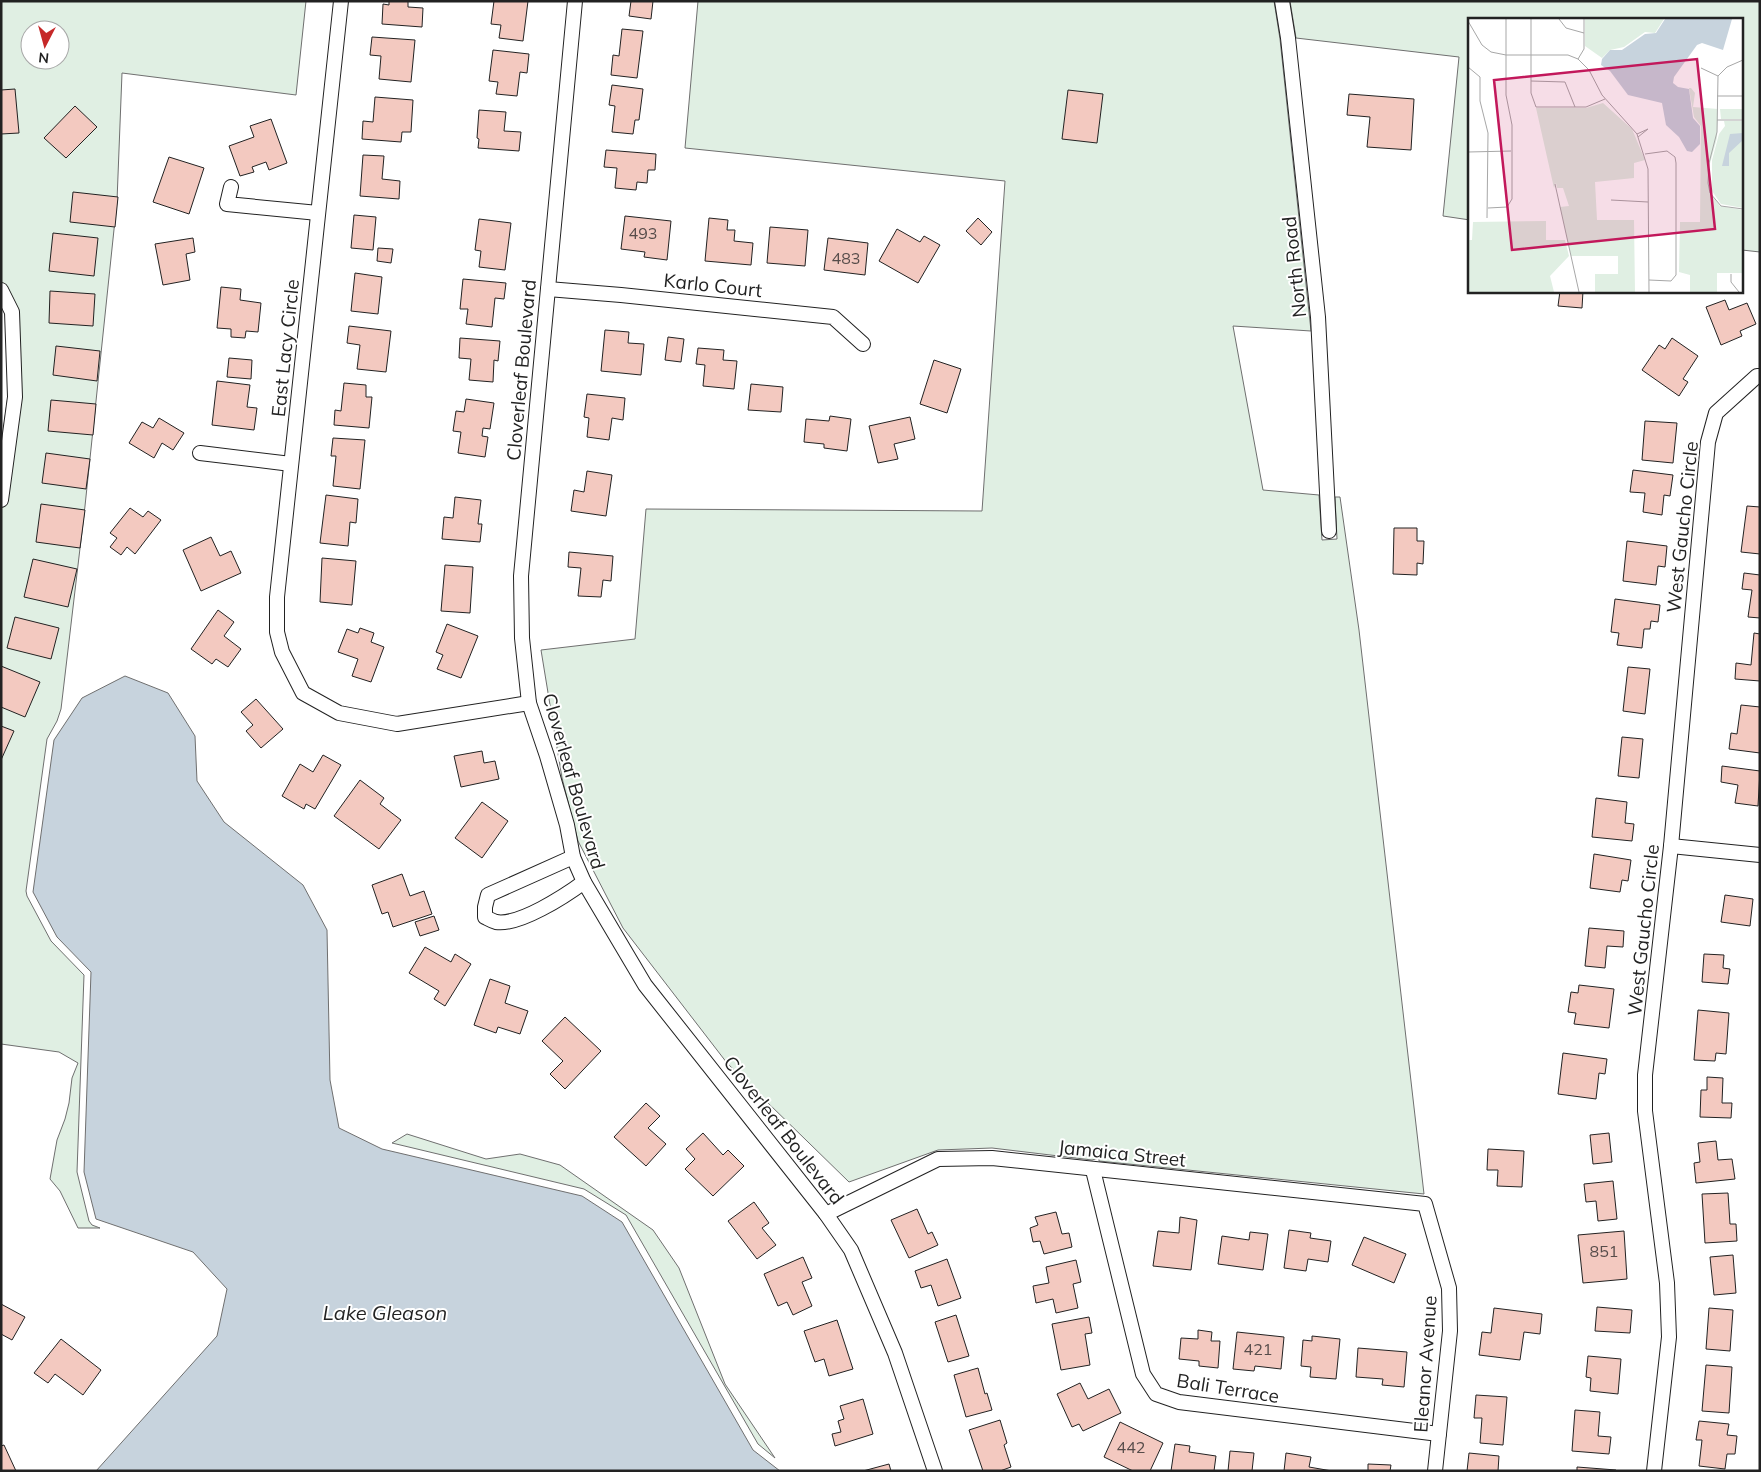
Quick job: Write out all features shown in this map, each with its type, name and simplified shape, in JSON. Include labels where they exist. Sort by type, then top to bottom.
[{"type":"street","name":"East Lacy Circle","points":[[341,1],[277,597],[278,632],[282,652],[304,693],[338,713],[397,724],[529,703]]},
{"type":"street","name":"Cloverleaf Boulevard","points":[[575,1],[521,576],[522,638],[529,703],[550,765],[567,826],[573,858],[584,882],[645,985],[826,1214],[851,1250],[891,1345],[935,1471]]},
{"type":"street","name":"North Road","points":[[1282,1],[1288,38],[1318,317],[1329,531]]},
{"type":"street","points":[[231,187],[226,204],[318,213]]},
{"type":"street","name":"Karlo Court","points":[[548,289],[833,317],[863,344]]},
{"type":"street","points":[[1,290],[12,312],[15,397],[1,500]]},
{"type":"street","name":"West Gaucho Circle","points":[[1654,1471],[1668,1328],[1667,1283],[1645,1112],[1645,1075],[1671,846],[1708,442],[1716,413],[1730,399],[1760,376]]},
{"type":"street","points":[[200,453],[291,464]]},
{"type":"street","points":[[1671,846],[1760,855]]},
{"type":"street","points":[[573,858],[488,895],[485,907],[486,917],[494,922],[519,919],[563,897],[584,882]]},
{"type":"street","name":"Jamaica Street","points":[[826,1214],[938,1159],[992,1158],[1425,1204]]},
{"type":"street","name":"Bali Terrace","points":[[1093,1170],[1142,1374],[1156,1394],[1178,1402],[1439,1434]]},
{"type":"street","name":"Eleanor Avenue","points":[[1425,1204],[1449,1288],[1450,1331],[1435,1471]]},
{"type":"green space","points":[[1,1],[306,1],[296,95],[122,73],[117,201],[85,506],[61,709],[47,739],[26,891],[51,941],[84,975],[77,1172],[89,1221],[92,1225],[100,1228],[78,1228],[60,1191],[50,1179],[57,1140],[65,1119],[72,1078],[78,1063],[59,1052],[1,1044],[1,448],[9,388],[8,321],[1,304]]},
{"type":"green space","points":[[698,1],[1274,1],[1280,39],[1311,331],[1233,326],[1263,490],[1319,495],[1322,540],[1337,539],[1335,497],[1340,497],[1359,630],[1424,1194],[1099,1161],[1099,1158],[1092,1160],[992,1148],[938,1150],[849,1182],[727,1063],[623,928],[578,841],[562,778],[541,650],[635,639],[646,509],[982,511],[1005,181],[685,148]]},
{"type":"green space","points":[[1290,1],[1760,1],[1760,252],[1744,250],[1744,18],[1468,18],[1468,220],[1443,216],[1459,57],[1296,38]]},
{"type":"green space","points":[[407,1134],[486,1159],[520,1154],[560,1165],[653,1230],[679,1268],[725,1384],[775,1458],[758,1444],[626,1215],[584,1189],[392,1143]]},
{"type":"water","name":"Lake Gleason","points":[[125,676],[168,693],[195,736],[197,781],[224,822],[303,885],[327,930],[330,1080],[339,1128],[382,1149],[582,1196],[622,1222],[753,1450],[780,1471],[96,1471],[217,1336],[227,1289],[193,1252],[96,1219],[84,1172],[91,972],[57,937],[33,892],[54,740],[82,698]]},
{"type":"building","points":[[389,1],[408,1],[408,7],[423,8],[422,27],[382,24],[383,4],[389,5]]},
{"type":"building","points":[[494,1],[528,1],[523,41],[499,38],[501,25],[491,24]]},
{"type":"building","points":[[631,1],[653,1],[651,19],[629,16]]},
{"type":"building","points":[[622,29],[643,31],[637,78],[611,75],[613,55],[619,56]]},
{"type":"building","points":[[372,37],[415,40],[411,82],[379,79],[381,56],[370,55]]},
{"type":"building","points":[[493,50],[529,54],[527,73],[520,72],[517,96],[496,94],[498,82],[489,81]]},
{"type":"building","points":[[612,85],[643,89],[639,120],[635,120],[633,134],[612,132],[615,106],[609,105]]},
{"type":"building","points":[[15,89],[19,133],[1,134],[1,90]]},
{"type":"building","points":[[1068,90],[1103,94],[1097,143],[1062,139]]},
{"type":"building","points":[[1349,94],[1414,99],[1411,150],[1367,147],[1370,117],[1347,115]]},
{"type":"building","points":[[375,97],[413,100],[411,132],[402,132],[401,142],[362,139],[363,121],[373,122]]},
{"type":"building","points":[[75,106],[97,127],[66,158],[44,138]]},
{"type":"building","points":[[479,110],[506,112],[504,131],[521,132],[519,151],[478,148]]},
{"type":"building","points":[[271,119],[287,163],[269,170],[266,162],[252,167],[254,172],[240,176],[229,146],[254,137],[250,126]]},
{"type":"building","points":[[606,150],[656,154],[655,170],[648,170],[647,183],[637,182],[636,190],[615,188],[617,168],[604,167]]},
{"type":"building","points":[[363,155],[384,156],[382,179],[400,181],[399,199],[360,196]]},
{"type":"building","points":[[169,157],[204,168],[189,214],[153,202]]},
{"type":"building","points":[[73,192],[118,197],[115,227],[70,222]]},
{"type":"building","points":[[354,215],[376,217],[373,250],[351,248]]},
{"type":"building","points":[[625,216],[671,221],[667,260],[644,257],[645,252],[621,249]]},
{"type":"building","points":[[709,218],[728,220],[727,230],[735,230],[734,241],[753,243],[751,265],[705,261]]},
{"type":"building","points":[[978,218],[992,232],[981,245],[966,231]]},
{"type":"building","points":[[479,219],[511,223],[505,270],[479,267],[481,251],[475,250]]},
{"type":"building","points":[[770,227],[808,230],[805,266],[767,263]]},
{"type":"building","points":[[897,229],[920,242],[924,236],[940,245],[918,283],[879,261]]},
{"type":"building","points":[[53,233],[98,238],[94,276],[49,271]]},
{"type":"building","points":[[193,238],[195,252],[186,254],[190,280],[163,285],[155,244]]},
{"type":"building","points":[[828,238],[868,243],[865,275],[824,270]]},
{"type":"building","points":[[378,248],[393,249],[391,263],[377,261]]},
{"type":"building","points":[[355,273],[382,277],[378,314],[351,311]]},
{"type":"building","points":[[463,279],[506,283],[504,299],[495,298],[492,327],[466,324],[468,309],[460,309]]},
{"type":"building","points":[[221,287],[241,289],[240,300],[261,303],[258,332],[246,331],[245,338],[231,337],[231,329],[217,328]]},
{"type":"building","points":[[50,291],[95,294],[93,326],[49,323]]},
{"type":"building","points":[[1560,292],[1583,292],[1582,308],[1558,306]]},
{"type":"building","points":[[1725,300],[1729,310],[1747,303],[1756,324],[1740,331],[1742,336],[1721,345],[1706,307]]},
{"type":"building","points":[[349,326],[391,331],[386,372],[357,369],[360,345],[347,343]]},
{"type":"building","points":[[605,330],[629,332],[628,343],[644,344],[641,375],[601,371]]},
{"type":"building","points":[[668,337],[684,339],[681,362],[665,360]]},
{"type":"building","points":[[460,338],[500,341],[498,361],[494,360],[493,382],[469,380],[471,359],[459,358]]},
{"type":"building","points":[[1672,338],[1698,356],[1683,379],[1688,382],[1679,396],[1642,370],[1659,345],[1665,349]]},
{"type":"building","points":[[56,346],[100,351],[97,381],[53,375]]},
{"type":"building","points":[[698,348],[724,350],[723,360],[737,361],[734,389],[703,386],[705,365],[696,364]]},
{"type":"building","points":[[229,358],[252,360],[251,379],[227,377]]},
{"type":"building","points":[[934,360],[961,369],[947,413],[920,404]]},
{"type":"building","points":[[217,381],[250,385],[247,407],[257,408],[254,430],[212,425]]},
{"type":"building","points":[[344,383],[366,385],[366,397],[372,397],[369,428],[334,425],[335,410],[341,411]]},
{"type":"building","points":[[751,384],[783,387],[781,412],[748,410]]},
{"type":"building","points":[[587,394],[625,398],[623,420],[612,418],[609,440],[587,437],[589,418],[584,417]]},
{"type":"building","points":[[466,399],[494,403],[490,429],[483,428],[482,436],[488,437],[485,457],[458,453],[461,432],[453,431],[456,411],[464,412]]},
{"type":"building","points":[[51,400],[96,404],[93,435],[48,431]]},
{"type":"building","points":[[830,416],[851,419],[847,451],[824,448],[824,444],[804,442],[806,419],[829,421]]},
{"type":"building","points":[[910,417],[915,439],[894,444],[898,459],[878,463],[869,426]]},
{"type":"building","points":[[159,418],[184,433],[173,450],[162,443],[154,458],[129,443],[142,422],[153,428]]},
{"type":"building","points":[[1645,421],[1677,423],[1673,463],[1642,460]]},
{"type":"building","points":[[333,438],[365,440],[360,489],[333,486],[336,456],[331,456]]},
{"type":"building","points":[[46,453],[90,459],[86,489],[42,483]]},
{"type":"building","points":[[1633,470],[1673,475],[1670,496],[1664,495],[1662,515],[1643,512],[1645,493],[1630,492]]},
{"type":"building","points":[[587,471],[612,475],[606,516],[571,511],[574,490],[584,492]]},
{"type":"building","points":[[326,495],[358,499],[356,523],[350,522],[348,546],[320,543]]},
{"type":"building","points":[[455,497],[481,500],[478,524],[482,524],[480,542],[442,539],[444,517],[453,518]]},
{"type":"building","points":[[41,504],[85,510],[80,548],[36,542]]},
{"type":"building","points":[[1747,506],[1760,507],[1760,554],[1741,552]]},
{"type":"building","points":[[130,508],[143,517],[148,511],[161,520],[135,554],[127,547],[121,555],[110,547],[117,538],[110,533]]},
{"type":"building","points":[[1394,528],[1417,528],[1417,541],[1424,541],[1423,564],[1417,563],[1417,575],[1393,574]]},
{"type":"building","points":[[211,537],[220,556],[231,551],[241,573],[201,591],[183,550]]},
{"type":"building","points":[[1627,541],[1667,546],[1665,567],[1658,566],[1656,585],[1623,581]]},
{"type":"building","points":[[569,552],[613,556],[611,581],[603,580],[601,597],[578,596],[581,568],[568,567]]},
{"type":"building","points":[[322,558],[356,561],[352,605],[320,602]]},
{"type":"building","points":[[33,559],[77,569],[68,607],[24,597]]},
{"type":"building","points":[[445,565],[473,567],[470,613],[441,611]]},
{"type":"building","points":[[1744,573],[1760,575],[1760,618],[1748,617],[1752,590],[1742,589]]},
{"type":"building","points":[[1615,599],[1660,605],[1658,622],[1651,621],[1650,629],[1644,629],[1642,648],[1617,645],[1619,633],[1611,632]]},
{"type":"building","points":[[218,610],[234,622],[224,636],[241,649],[228,667],[216,659],[212,664],[191,649]]},
{"type":"building","points":[[15,617],[59,628],[51,659],[7,648]]},
{"type":"building","points":[[447,624],[478,636],[461,678],[437,669],[443,655],[436,652]]},
{"type":"building","points":[[360,628],[374,633],[371,642],[384,647],[371,682],[352,676],[358,659],[338,652],[347,629],[358,633]]},
{"type":"building","points":[[1754,633],[1760,634],[1760,681],[1735,679],[1736,663],[1751,665]]},
{"type":"building","points":[[1,666],[40,682],[25,717],[1,707]]},
{"type":"building","points":[[1628,667],[1650,669],[1645,714],[1623,711]]},
{"type":"building","points":[[256,699],[283,729],[261,748],[246,731],[253,725],[241,712]]},
{"type":"building","points":[[1741,705],[1760,707],[1760,753],[1729,749],[1731,733],[1737,734]]},
{"type":"building","points":[[1,726],[14,731],[1,760]]},
{"type":"building","points":[[1622,737],[1643,739],[1639,778],[1618,776]]},
{"type":"building","points":[[482,751],[484,763],[495,761],[499,779],[461,787],[454,756]]},
{"type":"building","points":[[323,755],[341,765],[315,809],[306,804],[304,809],[282,796],[300,764],[313,772]]},
{"type":"building","points":[[1722,766],[1760,771],[1758,806],[1735,803],[1738,785],[1721,782]]},
{"type":"building","points":[[360,780],[384,798],[380,804],[401,820],[379,849],[334,816]]},
{"type":"building","points":[[1596,798],[1627,802],[1625,823],[1634,824],[1632,841],[1592,837]]},
{"type":"building","points":[[482,802],[508,821],[482,858],[455,838]]},
{"type":"building","points":[[1594,854],[1631,860],[1628,881],[1622,880],[1620,892],[1590,888]]},
{"type":"building","points":[[402,874],[410,896],[424,891],[432,914],[393,927],[388,912],[382,914],[372,885]]},
{"type":"building","points":[[1725,895],[1753,899],[1750,926],[1721,922]]},
{"type":"building","points":[[434,916],[439,930],[420,936],[415,922]]},
{"type":"building","points":[[1589,928],[1624,931],[1623,947],[1607,946],[1605,968],[1585,966]]},
{"type":"building","points":[[425,947],[451,962],[455,954],[471,964],[445,1006],[434,999],[439,991],[409,973]]},
{"type":"building","points":[[1704,954],[1724,955],[1723,968],[1730,969],[1728,984],[1702,982]]},
{"type":"building","points":[[490,979],[510,986],[505,1003],[528,1011],[520,1034],[498,1027],[496,1033],[474,1025]]},
{"type":"building","points":[[1579,985],[1614,989],[1609,1028],[1574,1024],[1576,1013],[1568,1012],[1571,992],[1578,993]]},
{"type":"building","points":[[1698,1010],[1729,1013],[1726,1054],[1716,1053],[1715,1061],[1694,1060]]},
{"type":"building","points":[[565,1017],[601,1051],[565,1089],[550,1074],[563,1061],[542,1041]]},
{"type":"building","points":[[1563,1053],[1607,1059],[1605,1074],[1599,1073],[1596,1099],[1558,1094]]},
{"type":"building","points":[[1707,1077],[1723,1078],[1722,1103],[1732,1103],[1731,1118],[1700,1117],[1701,1090],[1707,1090]]},
{"type":"building","points":[[646,1103],[660,1116],[648,1128],[666,1144],[646,1166],[614,1137]]},
{"type":"building","points":[[703,1133],[723,1155],[728,1150],[744,1166],[713,1196],[685,1169],[695,1159],[686,1149]]},
{"type":"building","points":[[1609,1133],[1612,1162],[1593,1164],[1590,1135]]},
{"type":"building","points":[[1716,1141],[1718,1160],[1732,1159],[1735,1179],[1696,1183],[1694,1163],[1700,1162],[1698,1143]]},
{"type":"building","points":[[1488,1149],[1524,1151],[1522,1187],[1497,1186],[1498,1170],[1487,1170]]},
{"type":"building","points":[[1613,1181],[1617,1219],[1598,1221],[1596,1201],[1586,1202],[1584,1184]]},
{"type":"building","points":[[1728,1193],[1730,1224],[1736,1224],[1737,1241],[1705,1243],[1702,1194]]},
{"type":"building","points":[[754,1202],[769,1223],[762,1228],[776,1245],[757,1259],[728,1221]]},
{"type":"building","points":[[917,1209],[928,1234],[932,1232],[938,1245],[909,1258],[891,1220]]},
{"type":"building","points":[[1056,1212],[1062,1234],[1069,1233],[1072,1247],[1044,1254],[1040,1241],[1033,1242],[1030,1228],[1038,1225],[1035,1217]]},
{"type":"building","points":[[1180,1217],[1197,1220],[1191,1270],[1153,1266],[1158,1231],[1179,1233]]},
{"type":"building","points":[[1289,1230],[1311,1233],[1310,1238],[1331,1241],[1328,1262],[1308,1259],[1306,1271],[1284,1268]]},
{"type":"building","points":[[1624,1231],[1627,1279],[1583,1283],[1578,1235]]},
{"type":"building","points":[[1250,1232],[1268,1234],[1263,1270],[1218,1264],[1222,1236],[1249,1240]]},
{"type":"building","points":[[1364,1237],[1406,1254],[1394,1283],[1352,1265]]},
{"type":"building","points":[[1733,1255],[1736,1293],[1714,1295],[1710,1257]]},
{"type":"building","points":[[803,1257],[812,1278],[802,1282],[812,1306],[793,1315],[787,1302],[778,1306],[764,1274]]},
{"type":"building","points":[[947,1259],[961,1298],[938,1306],[931,1285],[921,1288],[915,1271]]},
{"type":"building","points":[[1076,1260],[1081,1282],[1073,1284],[1078,1308],[1056,1313],[1053,1299],[1036,1303],[1033,1286],[1049,1283],[1046,1267]]},
{"type":"building","points":[[1,1304],[25,1317],[12,1340],[1,1334]]},
{"type":"building","points":[[1597,1307],[1632,1310],[1630,1333],[1595,1331]]},
{"type":"building","points":[[1494,1308],[1542,1314],[1540,1334],[1524,1332],[1520,1360],[1479,1355],[1482,1332],[1491,1333]]},
{"type":"building","points":[[1709,1308],[1733,1310],[1730,1351],[1706,1349]]},
{"type":"building","points":[[956,1315],[969,1356],[948,1362],[935,1322]]},
{"type":"building","points":[[1089,1317],[1092,1333],[1085,1334],[1090,1365],[1061,1370],[1052,1324]]},
{"type":"building","points":[[837,1320],[853,1369],[829,1376],[824,1359],[815,1362],[804,1331]]},
{"type":"building","points":[[1198,1330],[1212,1332],[1211,1341],[1220,1341],[1218,1368],[1199,1366],[1199,1361],[1179,1359],[1181,1338],[1198,1339]]},
{"type":"building","points":[[1237,1332],[1284,1337],[1281,1369],[1255,1366],[1254,1371],[1233,1369]]},
{"type":"building","points":[[1312,1336],[1340,1339],[1336,1379],[1310,1377],[1311,1367],[1301,1366],[1303,1340],[1312,1341]]},
{"type":"building","points":[[61,1339],[101,1370],[83,1395],[55,1374],[48,1383],[34,1373]]},
{"type":"building","points":[[1358,1348],[1407,1352],[1404,1387],[1382,1385],[1383,1379],[1356,1377]]},
{"type":"building","points":[[1588,1356],[1621,1359],[1618,1394],[1590,1391],[1591,1378],[1586,1377]]},
{"type":"building","points":[[1706,1365],[1732,1367],[1729,1413],[1702,1411]]},
{"type":"building","points":[[978,1368],[985,1394],[987,1393],[992,1410],[966,1417],[954,1375]]},
{"type":"building","points":[[1080,1383],[1088,1399],[1109,1389],[1121,1413],[1083,1431],[1079,1424],[1072,1427],[1057,1394]]},
{"type":"building","points":[[1476,1395],[1507,1397],[1503,1445],[1480,1443],[1482,1418],[1474,1418]]},
{"type":"building","points":[[863,1399],[873,1434],[835,1446],[832,1434],[841,1432],[838,1421],[844,1419],[840,1406]]},
{"type":"building","points":[[1575,1410],[1600,1412],[1598,1436],[1611,1437],[1609,1454],[1572,1451]]},
{"type":"building","points":[[1000,1420],[1007,1443],[1004,1445],[1011,1467],[1000,1471],[983,1471],[969,1430]]},
{"type":"building","points":[[1699,1421],[1729,1424],[1727,1435],[1737,1436],[1735,1454],[1727,1454],[1725,1469],[1699,1466],[1702,1440],[1696,1440]]},
{"type":"building","points":[[1120,1422],[1163,1443],[1150,1471],[1133,1471],[1104,1457]]},
{"type":"building","points":[[1175,1444],[1190,1446],[1189,1452],[1216,1456],[1214,1471],[1171,1471]]},
{"type":"building","points":[[4,1445],[16,1471],[1,1471],[1,1446]]},
{"type":"building","points":[[1230,1451],[1254,1453],[1252,1471],[1228,1471]]},
{"type":"building","points":[[1286,1453],[1311,1457],[1309,1467],[1332,1471],[1284,1471]]},
{"type":"building","points":[[1469,1453],[1499,1456],[1498,1471],[1467,1471]]},
{"type":"building","points":[[889,1464],[891,1471],[863,1471]]},
{"type":"building","points":[[1368,1464],[1391,1465],[1390,1471],[1368,1471]]},
{"type":"building","points":[[1577,1467],[1616,1470],[1616,1471],[1577,1471]]}]
